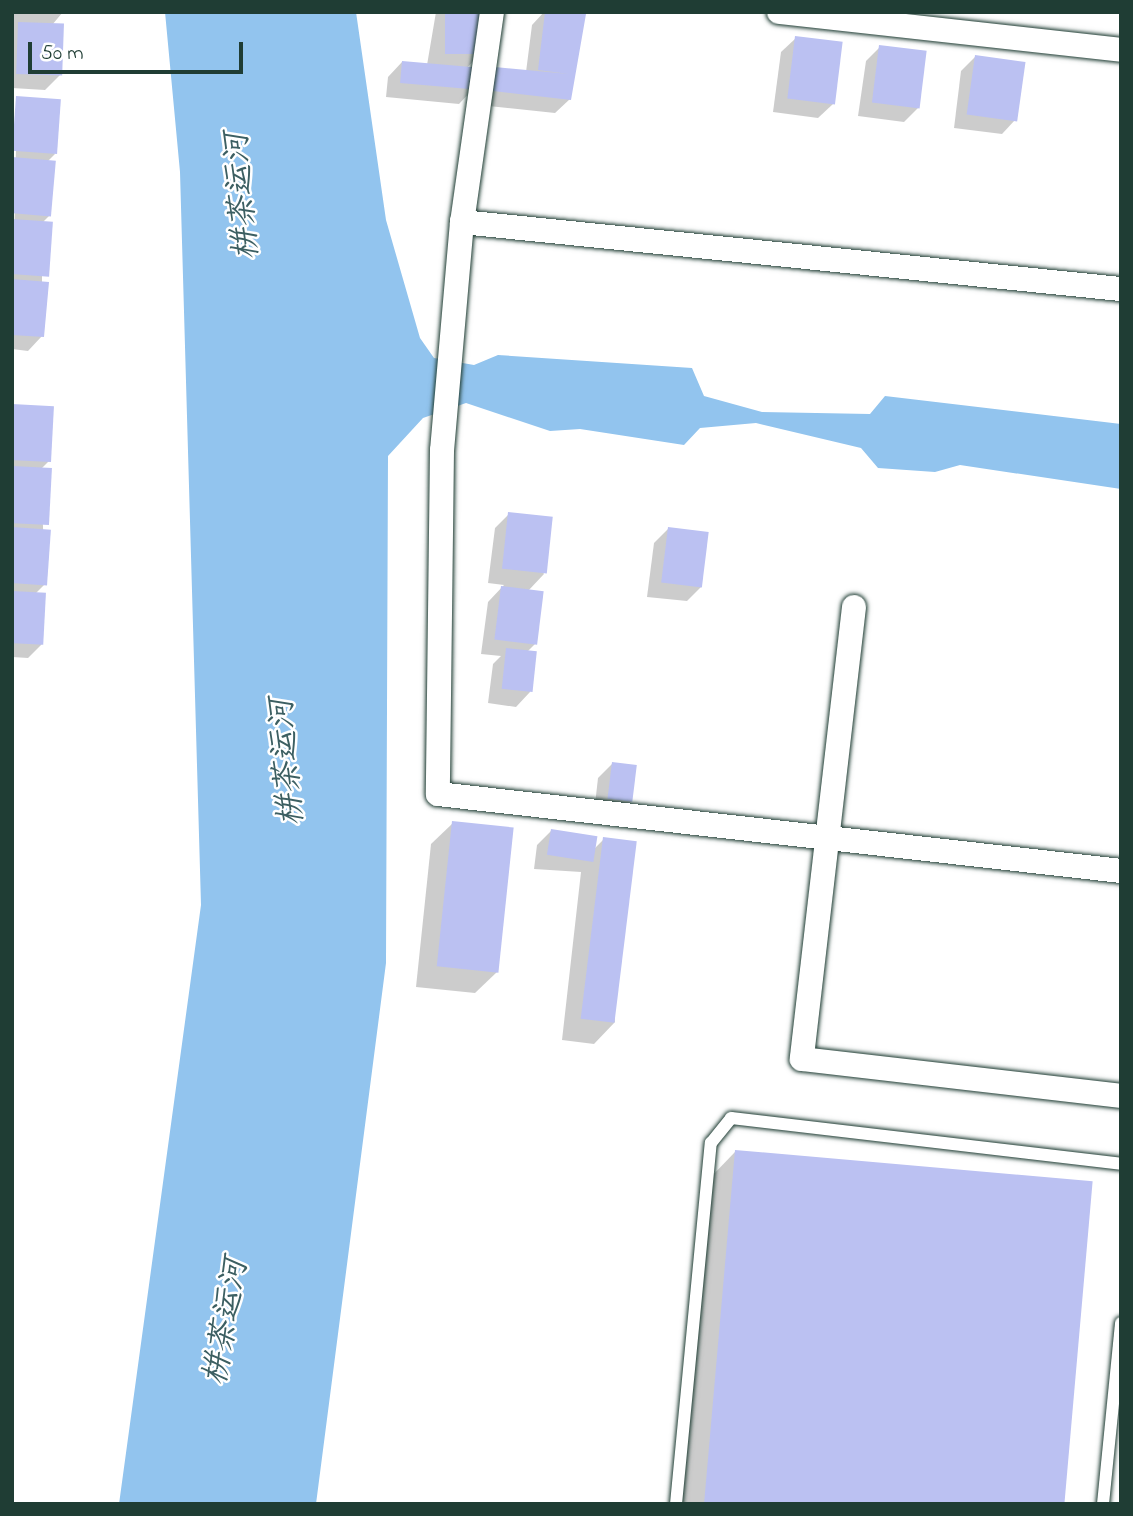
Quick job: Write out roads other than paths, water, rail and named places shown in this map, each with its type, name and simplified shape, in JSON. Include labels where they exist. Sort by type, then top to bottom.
[{"type":"street","points":[[492,12],[462,222],[442,450],[438,794],[1121,871]]},
{"type":"street","points":[[779,12],[1121,50]]},
{"type":"street","points":[[462,222],[1121,289]]},
{"type":"street","points":[[854,607],[802,1059],[1121,1096]]},
{"type":"lane","points":[[676,1504],[711,1143],[731,1118],[1121,1164]]},
{"type":"lane","points":[[1104,1504],[1121,1323]]},
{"type":"water","name":"栟茶运河","points":[[165,12],[356,12],[386,220],[420,338],[434,358],[474,365],[498,355],[692,368],[704,396],[762,412],[870,414],[885,396],[1121,424],[1121,489],[960,465],[935,472],[878,468],[861,448],[756,423],[700,428],[684,445],[580,429],[550,431],[466,403],[423,418],[388,456],[386,963],[316,1504],[119,1504],[201,905],[180,172]]}]
